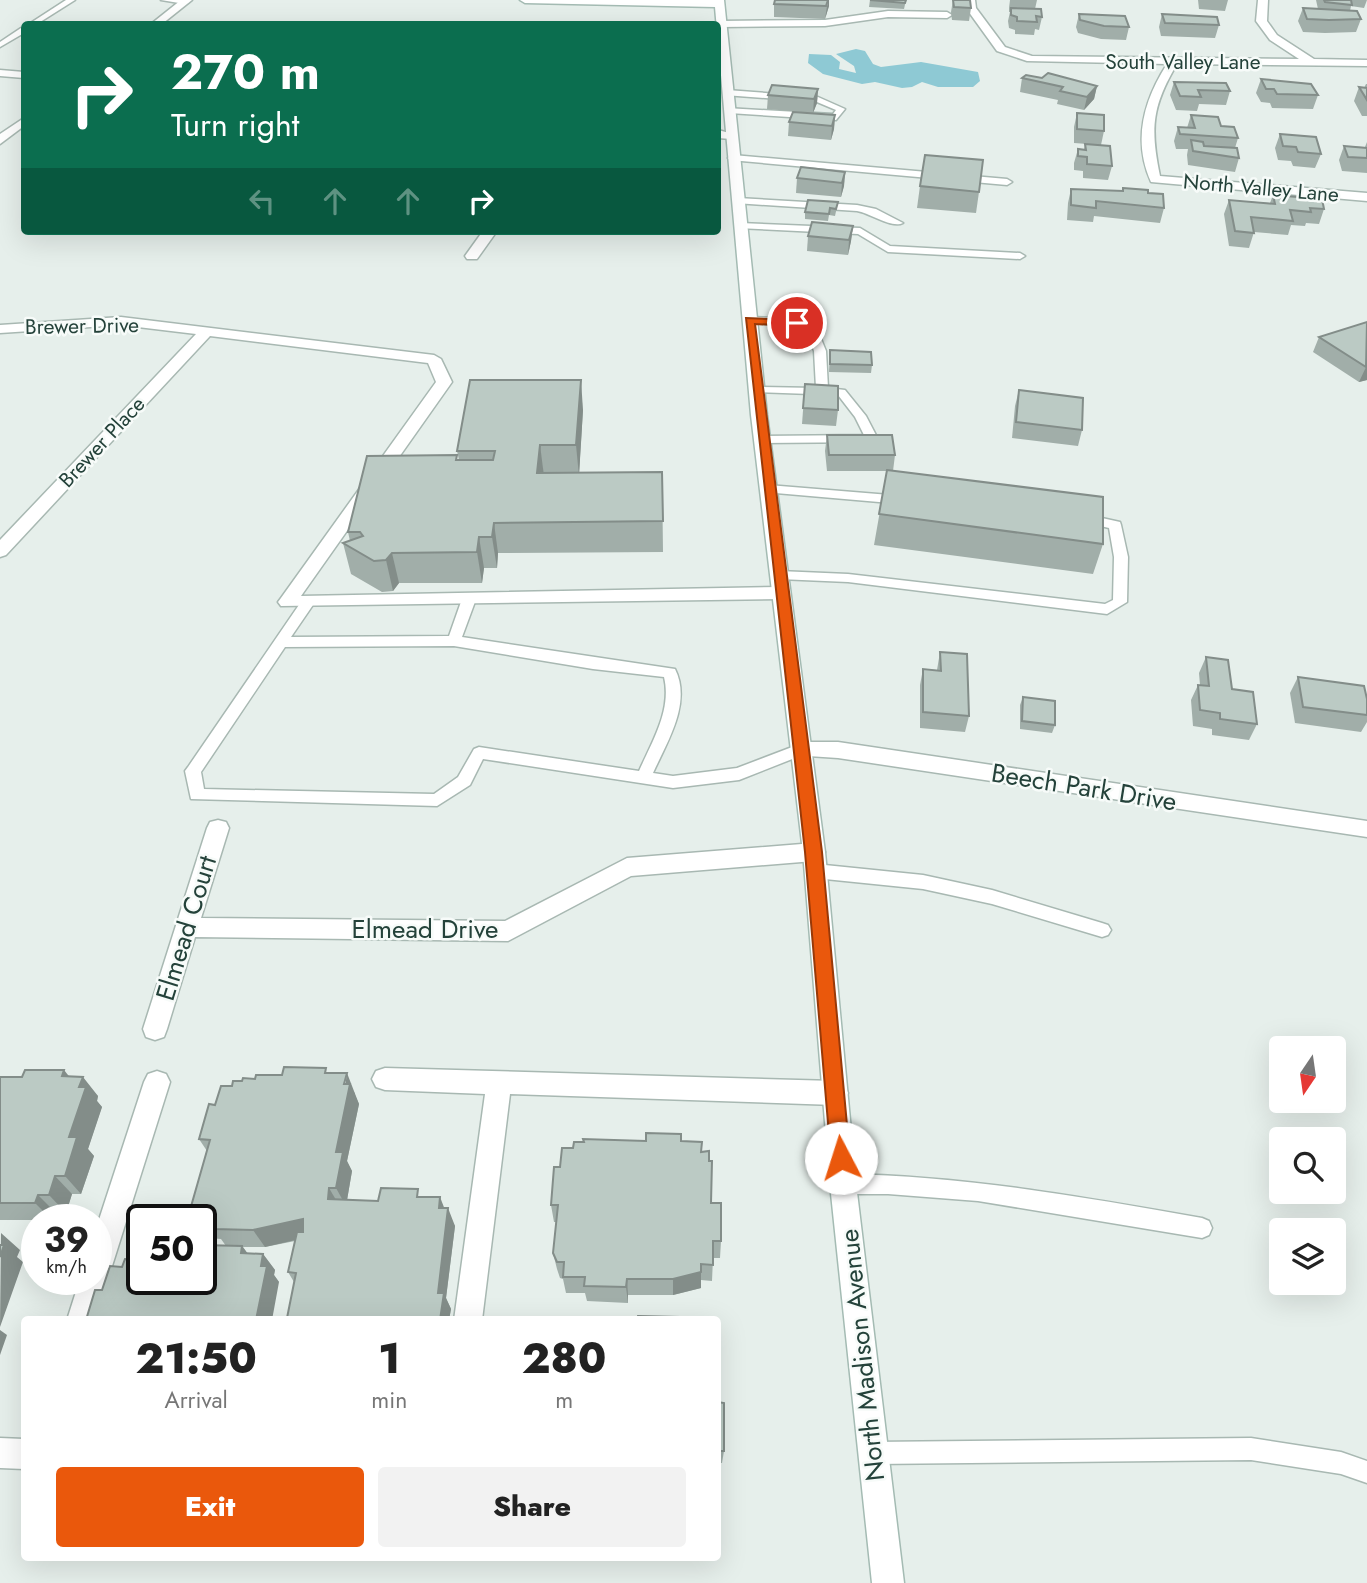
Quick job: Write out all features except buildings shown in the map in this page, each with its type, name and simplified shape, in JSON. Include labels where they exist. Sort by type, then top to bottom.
[{"type":"street","points":[[525,0],[644,2],[720,20],[825,23],[888,14],[947,15]]},
{"type":"street","name":"South Valley Lane","points":[[970,0],[971,8],[1001,49],[1047,61],[1367,63]]},
{"type":"street","points":[[1263,0],[1260,18],[1265,30],[1313,63]]},
{"type":"street","points":[[160,21],[186,1]]},
{"type":"street","name":"North Madison Avenue","points":[[721,30],[728,102],[724,135],[733,158],[762,440],[814,862],[843,1184],[888,1583]]},
{"type":"street","name":"North Valley Lane","points":[[1173,62],[1150,98],[1146,123],[1145,137],[1156,179],[1367,197]]},
{"type":"street","points":[[0,73],[21,75]]},
{"type":"street","points":[[1,138],[21,123]]},
{"type":"street","points":[[472,256],[487,235]]},
{"type":"street","name":"Brewer Drive","points":[[0,329],[121,321],[434,359],[444,382],[287,602],[309,602]]},
{"type":"street","name":"Brewer Place","points":[[0,551],[205,333]]},
{"type":"street","points":[[309,602],[469,599],[780,584]]},
{"type":"street","name":"Beech Park Drive","points":[[800,750],[838,750],[1367,829]]},
{"type":"street","name":"Elmead Court","points":[[155,1028],[218,828]]},
{"type":"street","name":"Elmead Drive","points":[[187,927],[508,931],[627,867],[814,862]]},
{"type":"street","points":[[385,1079],[835,1093]]},
{"type":"street","points":[[112,1222],[157,1082]]},
{"type":"street","points":[[469,1316],[499,1084]]},
{"type":"street","points":[[82,1316],[89,1295]]},
{"type":"street","points":[[0,1453],[21,1454]]},
{"type":"lane","points":[[38,21],[71,0]]},
{"type":"lane","points":[[166,0],[186,1]]},
{"type":"lane","points":[[0,45],[21,32]]},
{"type":"lane","points":[[818,100],[841,109],[836,117],[728,102],[818,100]]},
{"type":"lane","points":[[733,158],[1007,181]]},
{"type":"lane","points":[[738,201],[857,208],[873,211],[898,223]]},
{"type":"lane","points":[[740,226],[860,231],[888,249],[1020,256]]},
{"type":"lane","points":[[750,320],[783,321],[811,326],[820,351],[822,391]]},
{"type":"lane","points":[[757,390],[841,392],[860,416],[872,439],[762,440]]},
{"type":"lane","points":[[768,489],[920,501]]},
{"type":"lane","points":[[780,584],[848,578],[1107,609],[1120,602],[1123,587],[1115,525],[1063,515]]},
{"type":"lane","points":[[454,641],[469,599]]},
{"type":"lane","points":[[309,602],[193,771],[197,795],[437,800],[464,781],[478,753],[674,782],[739,774],[800,750]]},
{"type":"lane","points":[[281,642],[454,641],[593,664],[670,673],[675,684],[668,717],[644,777]]},
{"type":"lane","points":[[814,862],[992,897],[1101,930]]},
{"type":"lane","points":[[843,1184],[898,1183],[1025,1196],[1202,1228]]},
{"type":"lane","points":[[873,1453],[1251,1449],[1341,1463],[1367,1472]]},
{"type":"water","points":[[856,49],[865,51],[873,64],[881,67],[921,62],[978,72],[980,81],[973,87],[938,87],[922,82],[902,88],[875,82],[862,84],[823,74],[808,63],[809,54],[831,55],[840,62],[839,69],[856,73],[854,66],[836,54]]},
{"type":"route","points":[[797,323],[750,320],[759,415],[814,852],[841,1158]]}]
